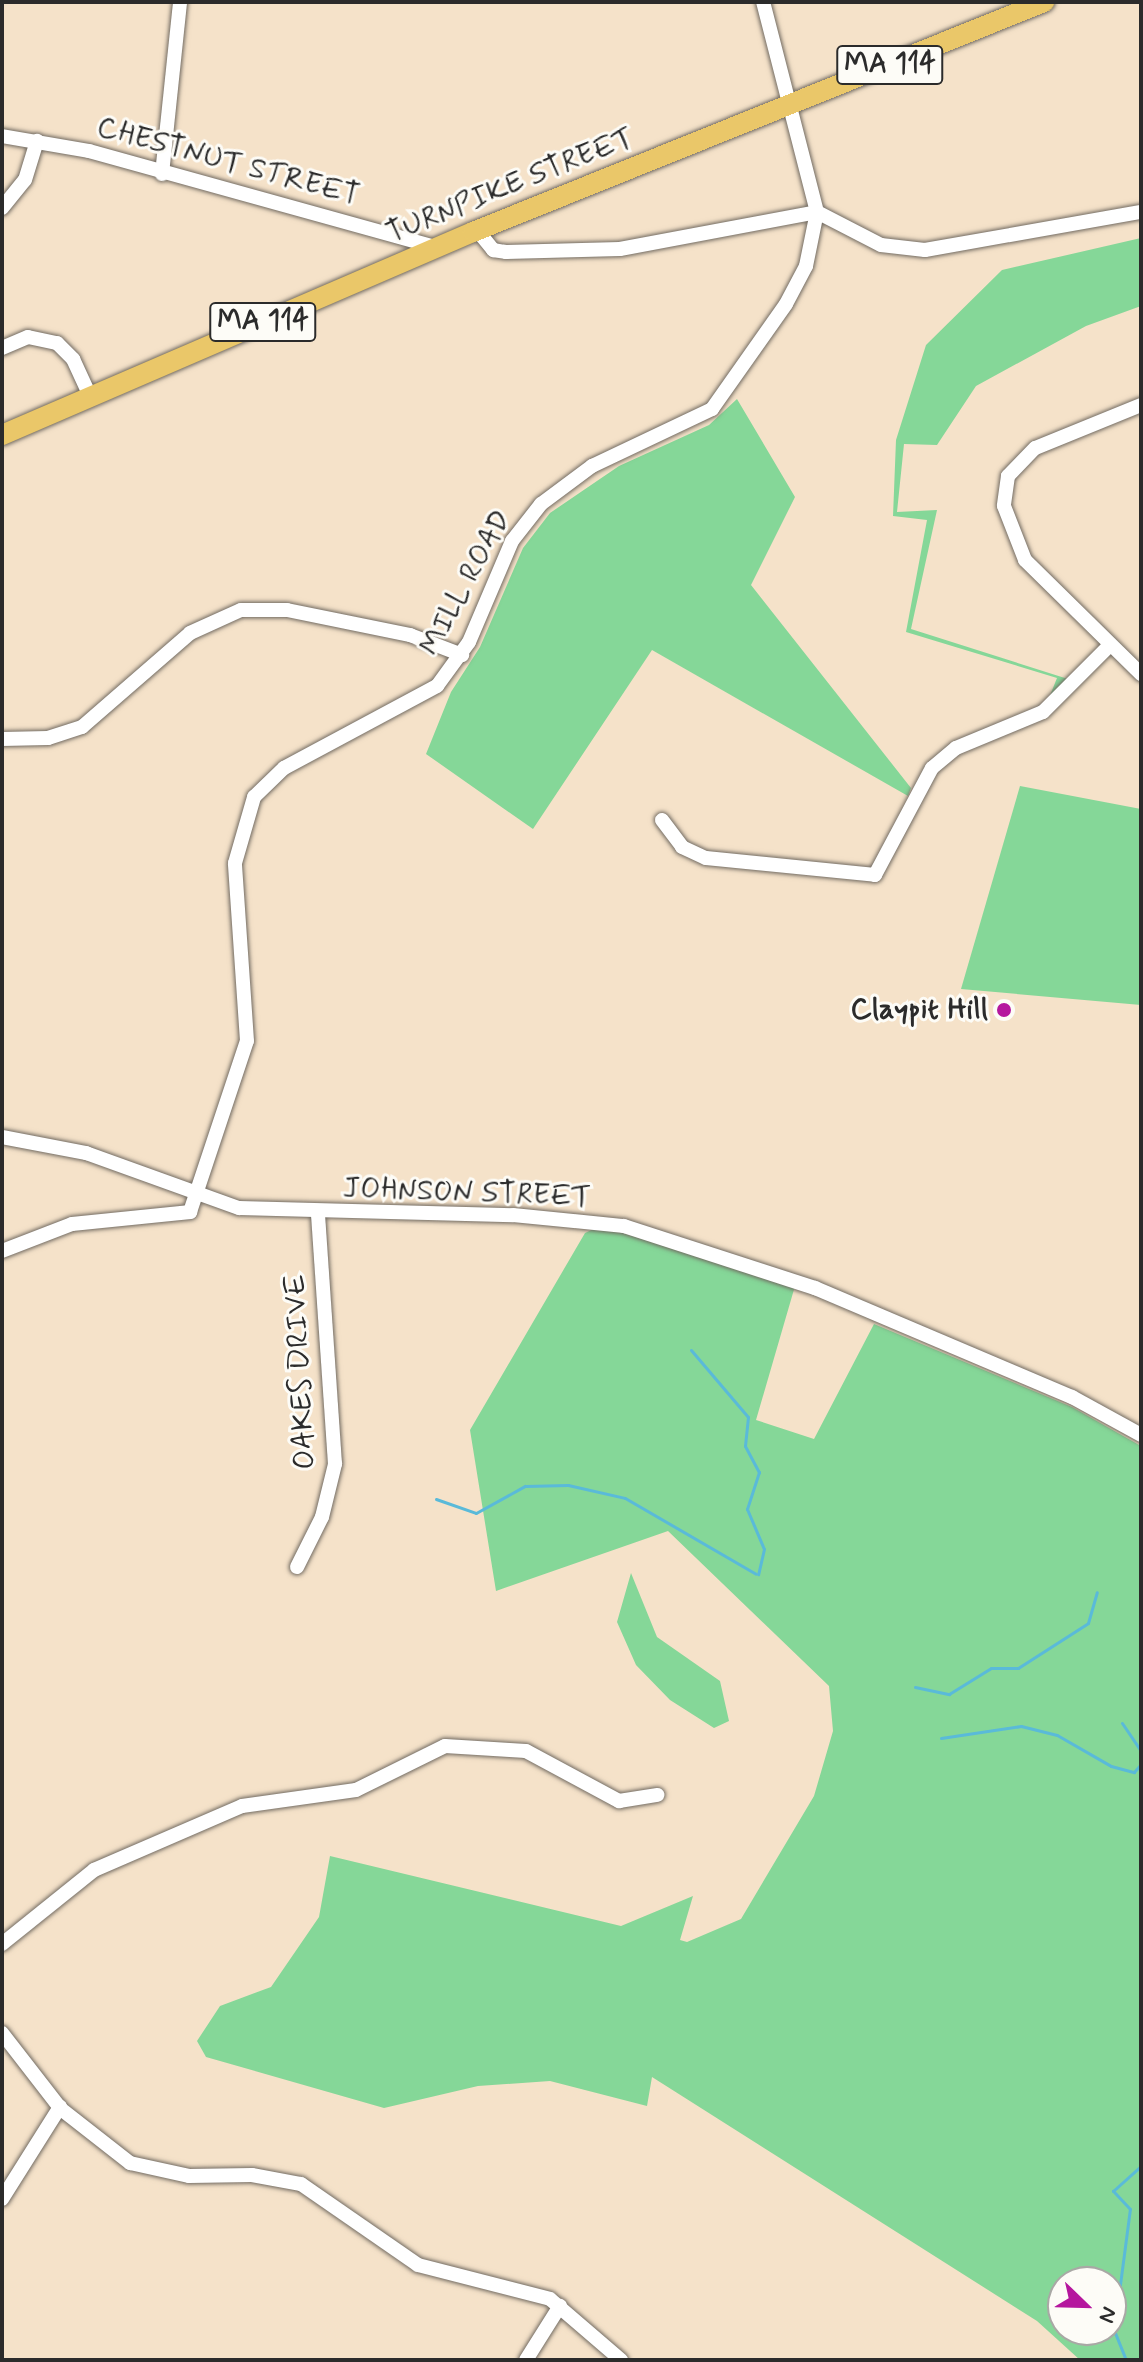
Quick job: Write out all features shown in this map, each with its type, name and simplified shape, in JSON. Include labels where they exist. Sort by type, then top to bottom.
[{"type":"highway","name":"TURNPIKE STREET","points":[[2,435],[477,230],[1044,2]]},
{"type":"street","points":[[162,174],[180,2]]},
{"type":"street","name":"MILL ROAD","points":[[199,1197],[247,1041],[234,906],[237,838],[247,807],[284,768],[414,705],[462,655],[512,541],[541,504],[592,466],[701,416],[727,391],[800,279],[817,212],[763,2]]},
{"type":"street","name":"CHESTNUT STREET","points":[[2,136],[37,141],[438,248]]},
{"type":"street","points":[[2,208],[25,180],[37,141]]},
{"type":"street","points":[[477,230],[493,250],[506,252],[620,249],[817,212],[881,245],[925,250],[1141,212]]},
{"type":"street","points":[[2,348],[28,337],[57,343],[73,359],[90,396]]},
{"type":"street","points":[[1141,405],[1035,448],[1006,487],[1009,530],[1025,560],[1109,646],[1141,674]]},
{"type":"street","points":[[2,739],[48,738],[82,727],[190,633],[241,610],[266,607],[348,622],[462,655]]},
{"type":"street","points":[[662,820],[682,847],[706,858],[875,875],[932,768],[956,748],[1043,712],[1109,646]]},
{"type":"street","name":"JOHNSON STREET","points":[[2,1137],[86,1153],[199,1197],[318,1214],[513,1215],[624,1226],[815,1288],[1072,1397],[1141,1435]]},
{"type":"street","points":[[161,1213],[169,1184]]},
{"type":"street","points":[[2,1251],[72,1224],[190,1212],[199,1197]]},
{"type":"street","name":"OAKES DRIVE","points":[[297,1567],[322,1517],[335,1464],[318,1214]]},
{"type":"street","points":[[2,1944],[94,1870],[242,1806],[356,1790],[445,1746],[526,1751],[619,1801],[658,1795]]},
{"type":"street","points":[[2,2033],[60,2107],[130,2163],[189,2176],[252,2175],[301,2184],[418,2265],[560,2306],[621,2360]]},
{"type":"street","points":[[2,2199],[60,2107]]},
{"type":"street","points":[[526,2360],[560,2306]]},
{"type":"green space","points":[[1141,238],[1141,306],[1086,326],[976,386],[937,445],[904,444],[897,512],[937,510],[911,629],[1068,679],[1049,698],[1057,678],[906,632],[927,520],[893,516],[896,440],[926,345],[1002,270]]},
{"type":"green space","points":[[737,399],[795,497],[751,585],[911,788],[908,796],[652,650],[533,829],[426,754],[451,692],[480,647],[523,548],[550,513],[619,466],[709,425]]},
{"type":"green space","points":[[1020,786],[1141,809],[1141,1005],[961,989]]},
{"type":"green space","points":[[600,1226],[795,1286],[756,1420],[814,1439],[874,1324],[1072,1407],[1141,1446],[1141,2360],[1080,2360],[1065,2346],[1127,2346],[1127,2266],[1047,2266],[1047,2330],[652,2077],[647,2106],[550,2081],[478,2086],[384,2108],[206,2057],[197,2041],[220,2006],[271,1987],[319,1917],[330,1856],[621,1926],[693,1896],[680,1940],[687,1942],[741,1919],[814,1796],[833,1731],[829,1686],[668,1531],[496,1591],[470,1430],[585,1233]]},
{"type":"green space","points":[[631,1573],[657,1637],[720,1681],[729,1721],[714,1728],[670,1700],[636,1665],[617,1622]]},
{"type":"waterway","points":[[691,1350],[748,1417],[745,1446],[759,1472],[747,1509],[764,1549],[758,1574]]},
{"type":"waterway","points":[[436,1499],[476,1513],[525,1486],[568,1485],[625,1498],[756,1574]]},
{"type":"waterway","points":[[915,1687],[949,1694],[991,1668],[1018,1668],[1088,1623],[1097,1592]]},
{"type":"waterway","points":[[1122,1723],[1141,1751]]},
{"type":"waterway","points":[[941,1738],[1021,1726],[1057,1735],[1111,1766],[1134,1772],[1141,1764]]},
{"type":"waterway","points":[[1126,2360],[1114,2330],[1130,2209],[1113,2191],[1141,2166]]},
{"type":"place","name":"Claypit Hill","points":[[1004,1010]]}]
